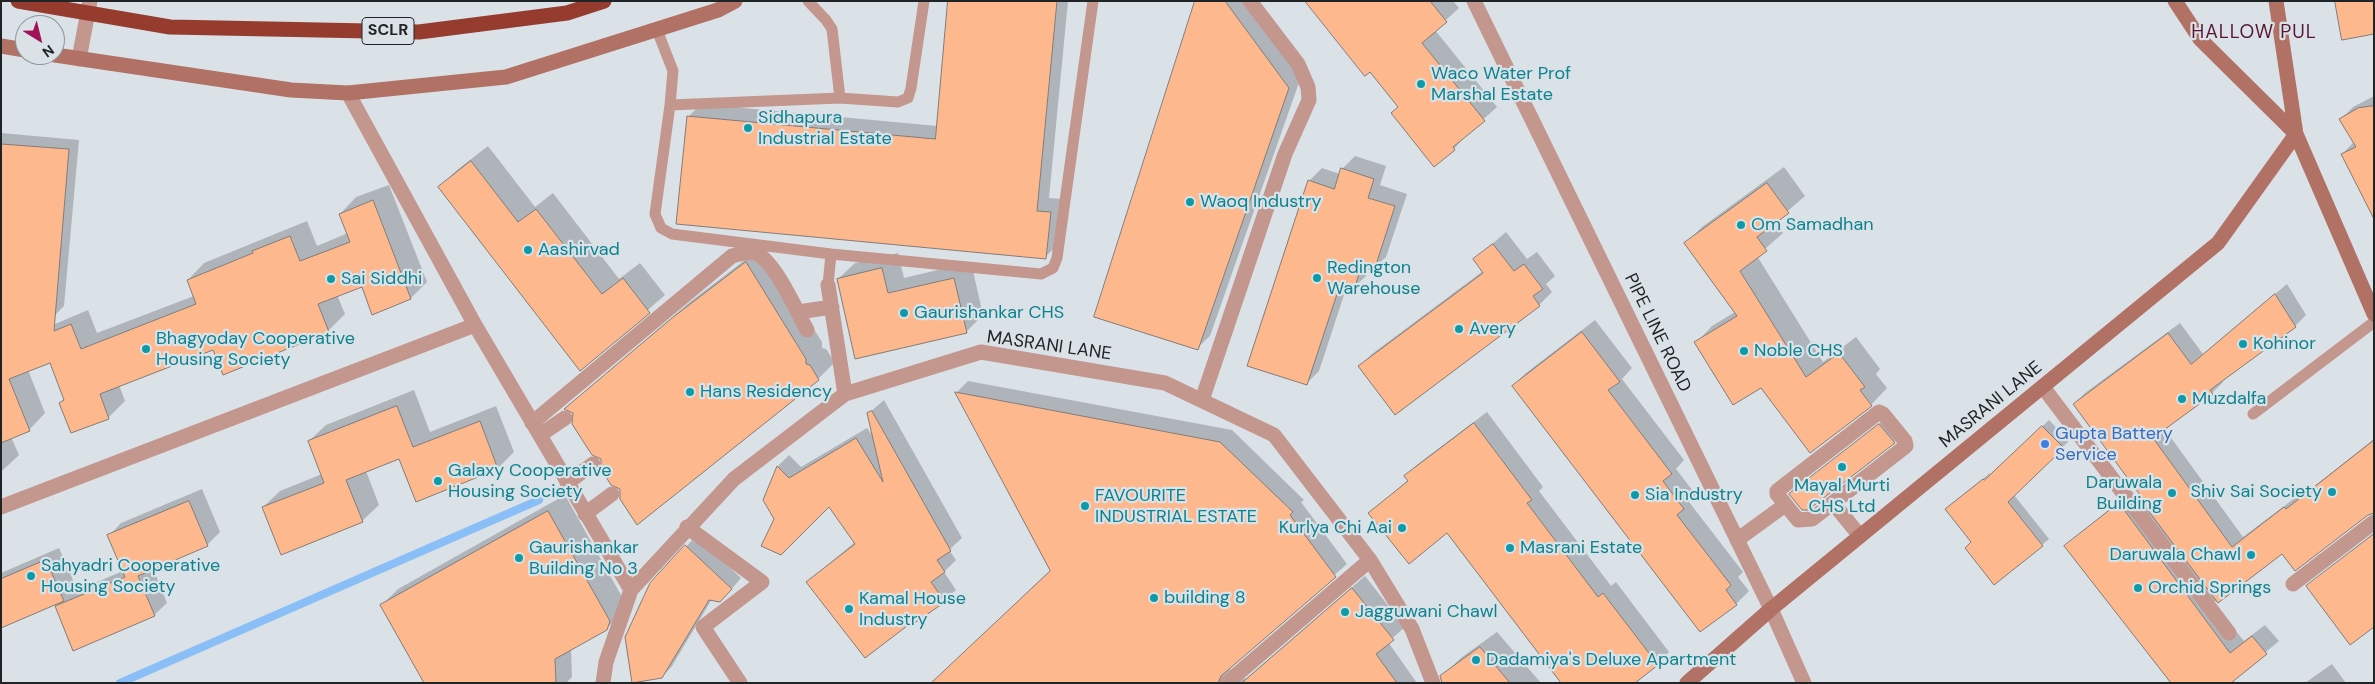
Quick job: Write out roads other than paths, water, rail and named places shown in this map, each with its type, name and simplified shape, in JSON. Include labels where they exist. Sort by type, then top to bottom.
[{"type":"highway","name":"SCLR","points":[[18,1],[170,27],[418,32],[567,12],[604,1]]},
{"type":"street","points":[[79,59],[90,1]]},
{"type":"street","points":[[65,57],[291,90],[348,93],[506,77],[718,10],[735,1]]},
{"type":"street","points":[[1202,400],[1285,154],[1309,100],[1308,87],[1298,64],[1250,1]]},
{"type":"street","name":"PIPE LINE ROAD","points":[[1474,1],[1771,609],[1804,683]]},
{"type":"street","points":[[2175,1],[2200,39],[2296,134]]},
{"type":"street","points":[[2276,1],[2296,134],[2374,314]]},
{"type":"street","points":[[1,46],[15,48]]},
{"type":"street","points":[[348,93],[474,324],[630,590]]},
{"type":"street","name":"MASRANI LANE","points":[[1686,683],[1771,609],[2218,244],[2296,134]]},
{"type":"street","points":[[536,429],[732,256],[746,252],[757,254],[769,263],[807,330]]},
{"type":"street","points":[[828,286],[845,394]]},
{"type":"street","points":[[798,312],[832,307]]},
{"type":"street","points":[[1,507],[474,324]]},
{"type":"street","name":"MASRANI LANE","points":[[603,683],[606,662],[630,590],[734,479],[845,394],[981,352],[1165,383],[1274,434],[1370,560],[1412,629],[1433,683]]},
{"type":"street","points":[[2043,387],[2229,633]]},
{"type":"street","points":[[1881,412],[1905,441],[1906,446],[1833,503],[1812,519],[1798,520],[1776,494],[1777,491],[1881,412]]},
{"type":"street","points":[[536,429],[565,418]]},
{"type":"street","points":[[567,483],[593,464]]},
{"type":"street","points":[[585,514],[612,494]]},
{"type":"street","points":[[1833,503],[1860,536]]},
{"type":"street","points":[[1737,540],[1785,505]]},
{"type":"street","points":[[2293,584],[2374,522]]},
{"type":"street","points":[[687,527],[762,582],[703,627],[740,683]]},
{"type":"street","points":[[1227,683],[1370,560]]},
{"type":"lane","points":[[808,1],[832,29],[840,98]]},
{"type":"lane","points":[[670,105],[840,98],[898,102],[908,98],[924,1]]},
{"type":"lane","points":[[656,30],[673,71],[655,214],[662,228],[672,234],[831,254],[1041,274],[1053,268],[1057,258],[1093,1]]},
{"type":"lane","points":[[828,286],[831,254]]},
{"type":"lane","points":[[2254,414],[2374,322]]},
{"type":"waterway","points":[[120,683],[539,500]]},
{"type":"place","name":"Waco Water Prof Marshal Estate","points":[[1421,84]]},
{"type":"place","name":"Sidhapura Industrial Estate","points":[[748,128]]},
{"type":"place","name":"Waoq Industry","points":[[1190,202]]},
{"type":"place","name":"Om Samadhan","points":[[1741,225]]},
{"type":"place","name":"Aashirvad","points":[[528,250]]},
{"type":"place","name":"Redington Warehouse","points":[[1317,278]]},
{"type":"place","name":"Sai Siddhi","points":[[331,279]]},
{"type":"place","name":"Gaurishankar CHS","points":[[904,313]]},
{"type":"place","name":"Avery","points":[[1459,329]]},
{"type":"place","name":"Kohinor","points":[[2243,344]]},
{"type":"place","name":"Bhagyoday Cooperative Housing Society","points":[[146,349]]},
{"type":"place","name":"Noble CHS","points":[[1744,351]]},
{"type":"place","name":"Hans Residency","points":[[690,392]]},
{"type":"place","name":"Muzdalfa","points":[[2182,399]]},
{"type":"place","name":"Gupta Battery Service","points":[[2045,444]]},
{"type":"place","name":"Mayal Murti CHS Ltd","points":[[1842,467]]},
{"type":"place","name":"Galaxy Cooperative Housing Society","points":[[438,481]]},
{"type":"place","name":"Shiv Sai Society","points":[[2332,492]]},
{"type":"place","name":"Daruwala Building","points":[[2172,493]]},
{"type":"place","name":"Sia Industry","points":[[1635,495]]},
{"type":"place","name":"FAVOURITE INDUSTRIAL ESTATE","points":[[1085,506]]},
{"type":"place","name":"Kurlya Chi Aai","points":[[1402,528]]},
{"type":"place","name":"Masrani Estate","points":[[1510,548]]},
{"type":"place","name":"Daruwala Chawl","points":[[2251,555]]},
{"type":"place","name":"Gaurishankar Building No 3","points":[[519,558]]},
{"type":"place","name":"Sahyadri Cooperative Housing Society","points":[[31,576]]},
{"type":"place","name":"Orchid Springs","points":[[2138,588]]},
{"type":"place","name":"building 8","points":[[1154,598]]},
{"type":"place","name":"Kamal House Industry","points":[[849,609]]},
{"type":"place","name":"Jagguwani Chawl","points":[[1345,612]]},
{"type":"place","name":"Dadamiya's Deluxe Apartment","points":[[1476,660]]},
{"type":"district","name":"HALLOW PUL","points":[[2254,33]]}]
